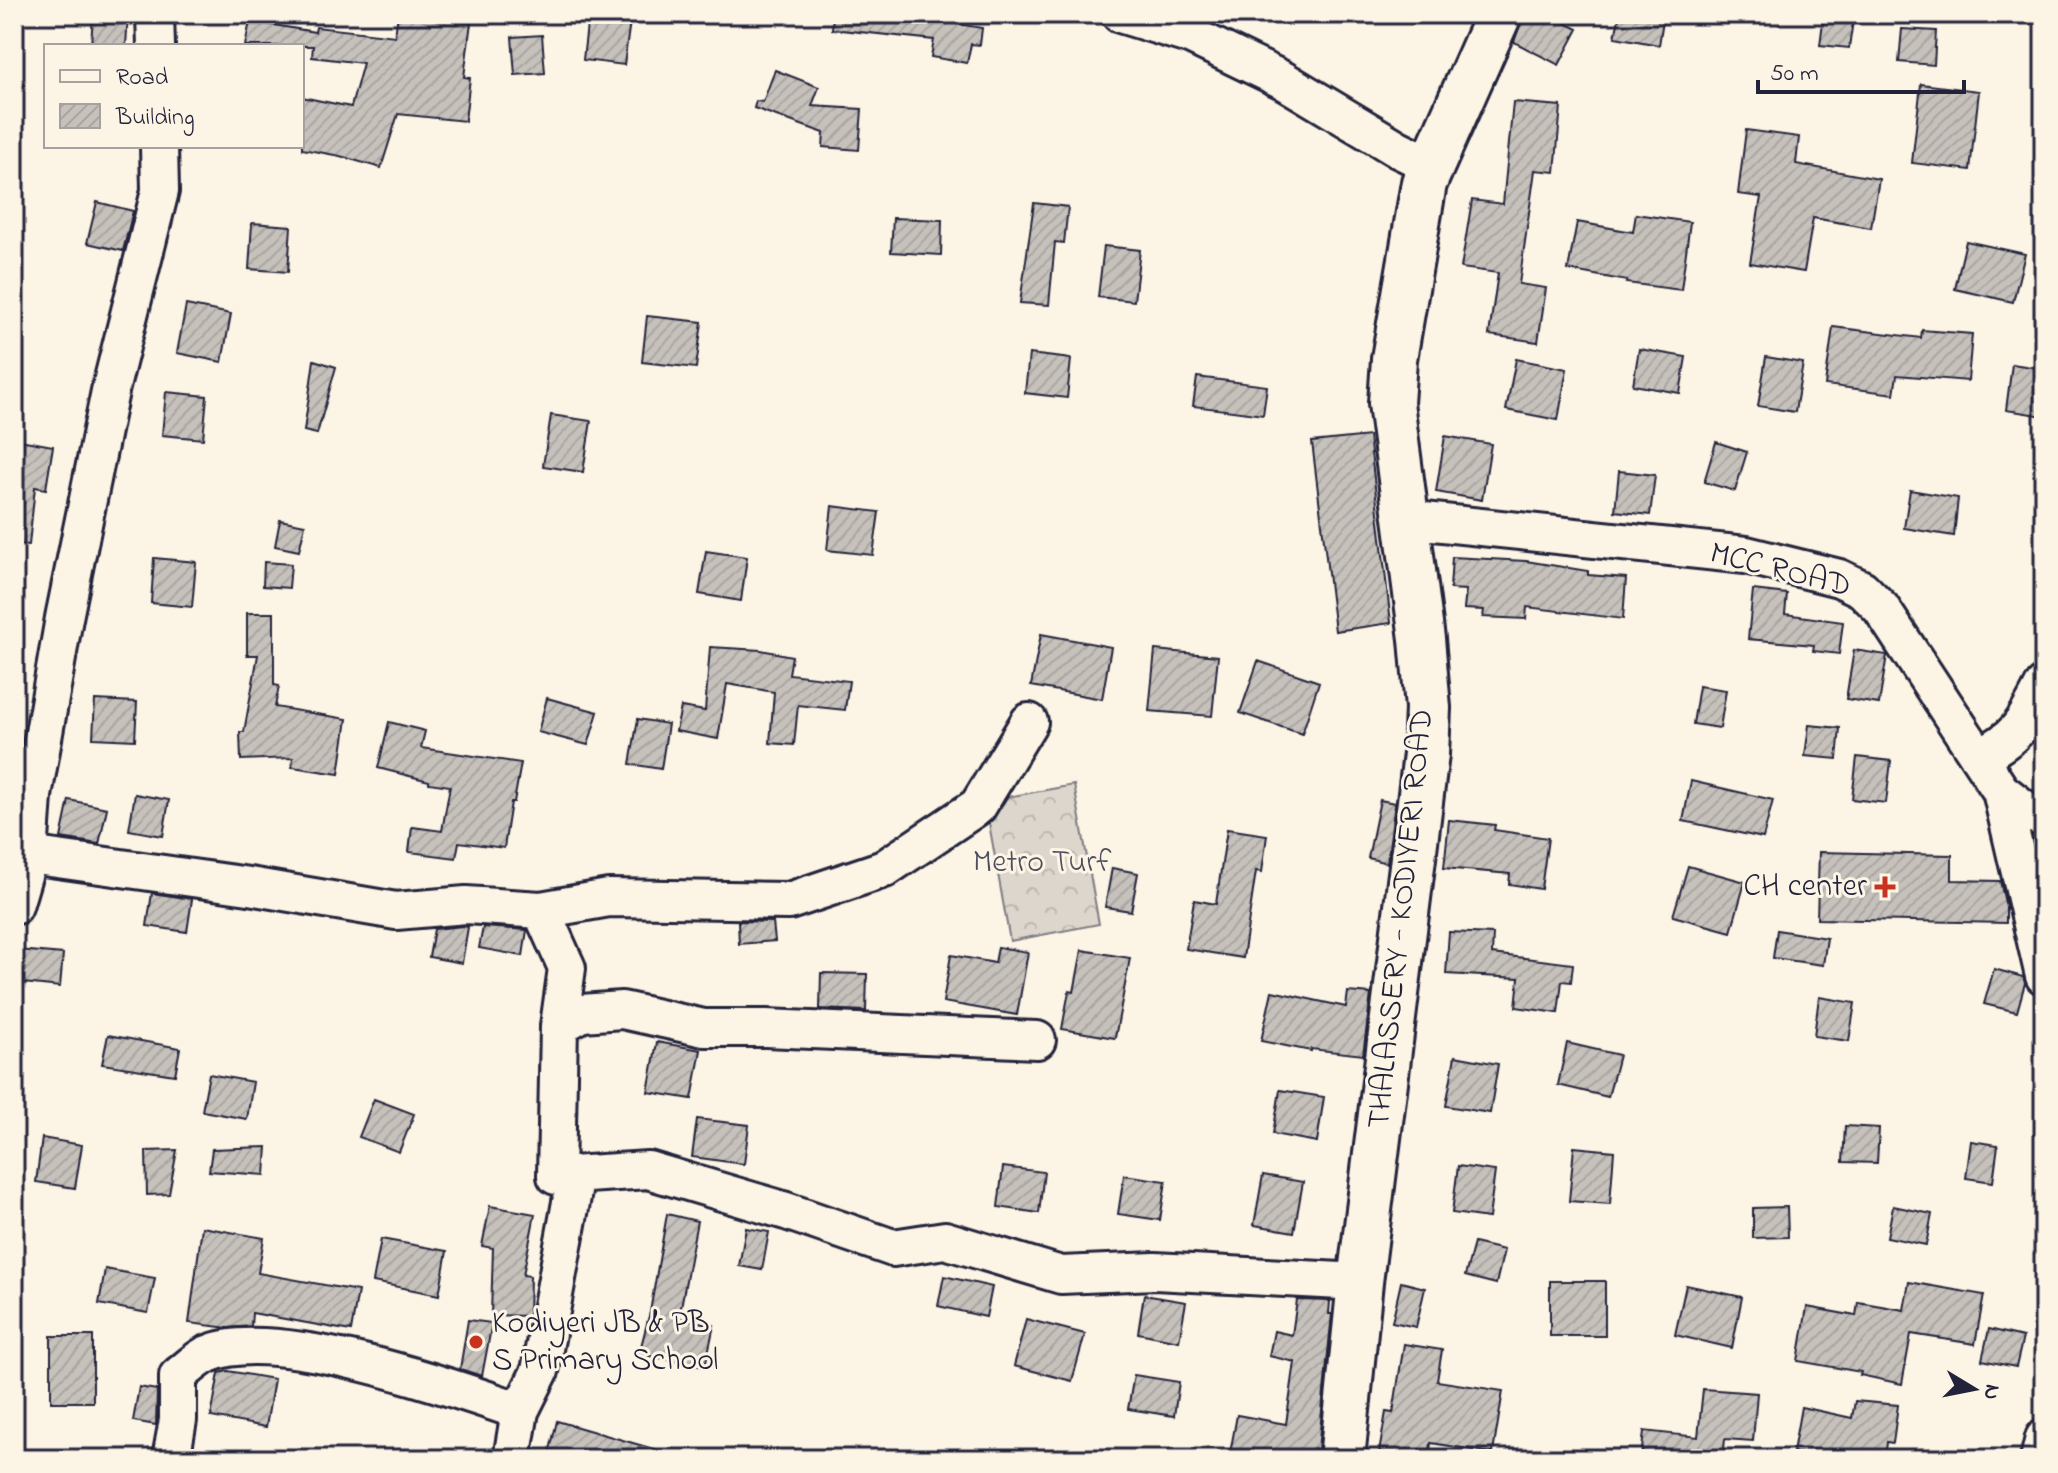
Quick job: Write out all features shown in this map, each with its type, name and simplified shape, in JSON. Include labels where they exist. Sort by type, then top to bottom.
[{"type":"main road","name":"THALASSERY - KODIYERI ROAD","points":[[1342,1459],[1360,1282],[1426,754],[1428,708],[1422,639],[1391,403],[1394,359],[1424,183],[1499,14]]},
{"type":"street","points":[[155,14],[156,44]]},
{"type":"street","points":[[1120,14],[1192,36],[1283,80],[1398,149],[1431,165]]},
{"type":"street","points":[[14,906],[29,855],[33,796],[67,603],[110,391],[160,191],[159,148]]},
{"type":"street","name":"MCC ROAD","points":[[1405,519],[1746,555],[1839,578],[1862,589],[1881,608],[2001,791],[2031,814],[2044,817]]},
{"type":"street","points":[[1979,757],[2006,742],[2024,724],[2044,685]]},
{"type":"street","points":[[29,855],[249,886],[396,911],[466,905],[541,910],[609,898],[789,901],[884,869],[978,806],[1029,722]]},
{"type":"street","points":[[2001,791],[2044,976]]},
{"type":"street","points":[[541,910],[567,968],[559,1026],[556,1176],[648,1170],[786,1211],[893,1248],[945,1240],[1061,1275],[1155,1271],[1360,1282]]},
{"type":"street","points":[[559,1026],[582,1013],[622,1010],[704,1028],[809,1029],[1037,1040]]},
{"type":"street","points":[[512,1459],[520,1411],[540,1371],[576,1175]]},
{"type":"street","points":[[171,1459],[178,1420],[178,1376],[208,1354],[251,1345],[335,1356],[520,1411]]},
{"type":"street","points":[[2039,1459],[2044,1438]]},
{"type":"green space","name":"Metro Turf","points":[[1074,785],[1099,924],[1010,941],[985,801]]},
{"type":"building","points":[[93,14],[128,14],[126,44],[91,44]]},
{"type":"building","points":[[398,14],[472,14],[464,77],[470,78],[465,121],[398,114],[381,168],[302,149],[304,97],[351,107],[363,63],[312,57],[313,46],[304,44],[245,44],[250,21],[315,32],[316,27],[395,36]]},
{"type":"building","points":[[833,14],[924,14],[923,18],[982,28],[980,45],[971,44],[967,63],[931,57],[934,40],[832,29]]},
{"type":"building","points":[[1524,14],[1547,14],[1578,29],[1559,65],[1514,42]]},
{"type":"building","points":[[1620,14],[1664,14],[1659,45],[1615,37]]},
{"type":"building","points":[[1824,14],[1854,14],[1849,48],[1820,45]]},
{"type":"building","points":[[588,16],[630,21],[624,65],[583,60]]},
{"type":"building","points":[[1902,29],[1936,31],[1934,65],[1899,62]]},
{"type":"building","points":[[542,35],[545,73],[515,75],[512,37]]},
{"type":"building","points":[[775,70],[819,87],[812,106],[862,109],[859,150],[823,147],[824,133],[754,108],[756,101],[763,102]]},
{"type":"building","points":[[1921,84],[1979,91],[1970,170],[1912,163]]},
{"type":"building","points":[[1513,102],[1561,106],[1555,172],[1535,170],[1519,284],[1546,288],[1538,342],[1489,335],[1498,273],[1461,268],[1472,200],[1503,204]]},
{"type":"building","points":[[1746,130],[1799,137],[1796,164],[1879,179],[1871,228],[1813,218],[1804,272],[1750,263],[1761,197],[1738,194]]},
{"type":"building","points":[[97,202],[133,211],[123,251],[87,243]]},
{"type":"building","points":[[1034,203],[1068,207],[1064,243],[1055,242],[1049,305],[1020,303]]},
{"type":"building","points":[[1636,214],[1690,222],[1681,290],[1626,283],[1568,270],[1577,222],[1633,232]]},
{"type":"building","points":[[893,218],[942,220],[941,255],[891,252]]},
{"type":"building","points":[[252,223],[291,226],[288,272],[249,269]]},
{"type":"building","points":[[1966,241],[2025,254],[2013,302],[1955,289]]},
{"type":"building","points":[[1104,246],[1140,250],[1134,301],[1098,297]]},
{"type":"building","points":[[186,305],[231,314],[222,362],[177,353]]},
{"type":"building","points":[[647,316],[702,322],[696,368],[642,362]]},
{"type":"building","points":[[1833,327],[1921,338],[1922,330],[1972,334],[1968,381],[1897,375],[1894,394],[1825,385]]},
{"type":"building","points":[[1639,349],[1686,357],[1680,393],[1633,385]]},
{"type":"building","points":[[1029,354],[1071,359],[1067,398],[1025,393]]},
{"type":"building","points":[[1766,357],[1803,363],[1795,412],[1758,406]]},
{"type":"building","points":[[1516,359],[1567,369],[1558,420],[1506,410]]},
{"type":"building","points":[[314,360],[336,367],[317,434],[304,431]]},
{"type":"building","points":[[2012,364],[2044,369],[2044,416],[2006,410]]},
{"type":"building","points":[[1197,377],[1267,386],[1263,415],[1193,406]]},
{"type":"building","points":[[166,392],[207,396],[203,439],[162,435]]},
{"type":"building","points":[[551,415],[591,421],[583,472],[543,466]]},
{"type":"building","points":[[1369,436],[1391,623],[1335,631],[1312,442]]},
{"type":"building","points":[[1445,436],[1491,444],[1482,500],[1436,492]]},
{"type":"building","points":[[14,439],[53,446],[46,489],[35,487],[29,545],[14,544]]},
{"type":"building","points":[[1716,442],[1747,452],[1735,491],[1704,482]]},
{"type":"building","points":[[1619,471],[1655,475],[1650,515],[1615,511]]},
{"type":"building","points":[[1910,490],[1958,498],[1954,536],[1904,528]]},
{"type":"building","points":[[832,506],[879,512],[873,555],[827,550]]},
{"type":"building","points":[[280,520],[305,525],[299,551],[275,546]]},
{"type":"building","points":[[706,551],[747,557],[741,601],[699,594]]},
{"type":"building","points":[[1452,557],[1526,561],[1588,571],[1588,575],[1626,578],[1623,619],[1527,607],[1526,619],[1483,617],[1484,610],[1464,609],[1466,590],[1450,589]]},
{"type":"building","points":[[154,558],[196,562],[192,607],[151,603]]},
{"type":"building","points":[[264,562],[291,564],[289,588],[263,586]]},
{"type":"building","points":[[1753,590],[1787,594],[1785,614],[1843,622],[1839,654],[1813,651],[1814,645],[1748,639]]},
{"type":"building","points":[[247,613],[274,613],[274,685],[279,686],[275,707],[347,719],[339,774],[292,767],[293,758],[241,760],[240,732],[244,732],[258,655],[247,655]]},
{"type":"building","points":[[1041,634],[1111,647],[1102,699],[1031,686]]},
{"type":"building","points":[[710,647],[761,650],[792,656],[789,674],[849,681],[845,710],[798,705],[794,745],[770,743],[774,692],[727,684],[718,739],[676,731],[681,707],[705,711]]},
{"type":"building","points":[[1155,650],[1218,656],[1212,716],[1149,711]]},
{"type":"building","points":[[1854,650],[1887,655],[1879,704],[1846,699]]},
{"type":"building","points":[[1258,661],[1319,682],[1302,734],[1240,713]]},
{"type":"building","points":[[1699,686],[1726,690],[1720,728],[1693,724]]},
{"type":"building","points":[[547,698],[598,712],[588,745],[538,732]]},
{"type":"building","points":[[95,700],[137,702],[135,740],[93,738]]},
{"type":"building","points":[[638,719],[668,724],[661,769],[630,764]]},
{"type":"building","points":[[389,722],[425,731],[421,748],[521,763],[504,848],[459,842],[456,858],[409,852],[412,827],[442,831],[450,786],[378,768]]},
{"type":"building","points":[[1809,725],[1840,728],[1837,759],[1805,756]]},
{"type":"building","points":[[1857,757],[1891,761],[1886,803],[1852,799]]},
{"type":"building","points":[[1691,781],[1773,800],[1763,838],[1683,821]]},
{"type":"building","points":[[135,794],[169,800],[163,836],[129,830]]},
{"type":"building","points":[[69,800],[107,808],[99,844],[61,838]]},
{"type":"building","points":[[1380,800],[1395,803],[1387,863],[1368,858]]},
{"type":"building","points":[[1449,820],[1495,825],[1494,830],[1548,838],[1541,889],[1509,884],[1510,874],[1444,868]]},
{"type":"building","points":[[1227,829],[1267,835],[1262,872],[1256,871],[1243,958],[1186,949],[1194,900],[1216,904]]},
{"type":"building","name":"CH center","points":[[1819,852],[1952,855],[1952,880],[2000,881],[2006,923],[1817,919]]},
{"type":"building","points":[[1688,866],[1745,882],[1731,932],[1673,916]]},
{"type":"building","points":[[1112,868],[1138,873],[1131,911],[1105,907]]},
{"type":"building","points":[[152,893],[192,899],[187,932],[147,926]]},
{"type":"building","points":[[738,921],[773,922],[775,941],[739,944]]},
{"type":"building","points":[[468,927],[462,963],[429,957],[434,929]]},
{"type":"building","points":[[483,927],[527,930],[523,956],[479,948]]},
{"type":"building","points":[[1777,930],[1827,938],[1823,965],[1773,958]]},
{"type":"building","points":[[1449,932],[1493,934],[1492,954],[1573,964],[1571,982],[1562,981],[1558,1013],[1516,1007],[1519,978],[1446,974]]},
{"type":"building","points":[[998,947],[1028,952],[1017,1015],[943,1002],[951,955],[995,963]]},
{"type":"building","points":[[17,950],[63,954],[60,987],[14,982]]},
{"type":"building","points":[[1082,950],[1130,958],[1115,1038],[1062,1029],[1069,991],[1074,992]]},
{"type":"building","points":[[1994,969],[2023,977],[2025,983],[2017,1012],[1984,1004]]},
{"type":"building","points":[[821,973],[867,974],[866,1011],[820,1009]]},
{"type":"building","points":[[1272,991],[1346,1007],[1348,992],[1371,994],[1363,1055],[1311,1051],[1261,1041]]},
{"type":"building","points":[[1819,997],[1855,1003],[1849,1041],[1814,1036]]},
{"type":"building","points":[[108,1035],[180,1048],[175,1075],[102,1064]]},
{"type":"building","points":[[657,1042],[701,1050],[692,1099],[648,1092]]},
{"type":"building","points":[[1567,1043],[1619,1055],[1608,1097],[1558,1085]]},
{"type":"building","points":[[1455,1056],[1498,1064],[1490,1113],[1446,1106]]},
{"type":"building","points":[[209,1074],[253,1082],[247,1119],[202,1111]]},
{"type":"building","points":[[1280,1090],[1324,1097],[1317,1142],[1273,1134]]},
{"type":"building","points":[[374,1099],[414,1114],[399,1152],[359,1137]]},
{"type":"building","points":[[697,1119],[749,1125],[744,1164],[692,1157]]},
{"type":"building","points":[[1845,1126],[1879,1128],[1877,1163],[1843,1162]]},
{"type":"building","points":[[42,1138],[82,1145],[75,1188],[36,1182]]},
{"type":"building","points":[[1971,1141],[1998,1145],[1993,1182],[1966,1178]]},
{"type":"building","points":[[267,1147],[265,1175],[209,1171],[212,1149]]},
{"type":"building","points":[[1574,1147],[1614,1151],[1610,1204],[1569,1201]]},
{"type":"building","points":[[177,1150],[169,1194],[147,1195],[146,1151]]},
{"type":"building","points":[[1458,1166],[1495,1171],[1489,1218],[1452,1213]]},
{"type":"building","points":[[1003,1167],[1044,1172],[1039,1213],[998,1207]]},
{"type":"building","points":[[1124,1175],[1166,1181],[1160,1220],[1118,1214]]},
{"type":"building","points":[[1263,1175],[1303,1182],[1294,1232],[1254,1225]]},
{"type":"building","points":[[490,1206],[535,1214],[523,1275],[530,1276],[529,1316],[491,1315],[493,1248],[482,1246]]},
{"type":"building","points":[[1893,1206],[1932,1214],[1926,1245],[1887,1237]]},
{"type":"building","points":[[1787,1207],[1788,1237],[1753,1238],[1753,1208]]},
{"type":"building","points":[[667,1214],[697,1221],[679,1318],[714,1325],[705,1367],[639,1354],[650,1312]]},
{"type":"building","points":[[202,1227],[264,1238],[258,1273],[358,1291],[351,1331],[252,1313],[251,1326],[228,1328],[189,1323]]},
{"type":"building","points":[[746,1228],[769,1232],[762,1270],[739,1266]]},
{"type":"building","points":[[381,1239],[447,1251],[439,1295],[373,1282]]},
{"type":"building","points":[[1474,1243],[1504,1250],[1496,1284],[1465,1276]]},
{"type":"building","points":[[105,1269],[155,1278],[148,1313],[99,1304]]},
{"type":"building","points":[[944,1276],[992,1287],[986,1317],[938,1306]]},
{"type":"building","points":[[1550,1281],[1605,1281],[1605,1336],[1550,1336]]},
{"type":"building","points":[[1401,1282],[1425,1288],[1416,1327],[1392,1322]]},
{"type":"building","points":[[1909,1282],[1984,1295],[1975,1344],[1911,1334],[1902,1384],[1860,1375],[1861,1372],[1798,1361],[1807,1307],[1856,1316],[1858,1302],[1904,1310]]},
{"type":"building","points":[[1686,1285],[1742,1297],[1732,1348],[1675,1335]]},
{"type":"building","points":[[1144,1295],[1186,1302],[1179,1341],[1138,1333]]},
{"type":"building","points":[[1297,1300],[1330,1301],[1329,1314],[1332,1314],[1317,1459],[1229,1459],[1237,1415],[1286,1424],[1295,1362],[1269,1356],[1274,1331],[1292,1335]]},
{"type":"building","points":[[1026,1319],[1085,1334],[1072,1381],[1014,1366]]},
{"type":"building","name":"Kodiyeri JB & PB S Primary School","points":[[468,1320],[492,1323],[482,1376],[460,1369]]},
{"type":"building","points":[[1989,1329],[2023,1337],[2016,1367],[1982,1360]]},
{"type":"building","points":[[51,1336],[93,1336],[93,1402],[51,1402]]},
{"type":"building","points":[[1404,1344],[1442,1350],[1437,1381],[1503,1391],[1493,1453],[1431,1443],[1429,1459],[1379,1453],[1386,1412],[1393,1413]]},
{"type":"building","points":[[228,1371],[274,1379],[266,1427],[211,1417],[219,1373]]},
{"type":"building","points":[[1134,1375],[1179,1382],[1174,1416],[1128,1409]]},
{"type":"building","points":[[139,1387],[157,1390],[156,1425],[133,1421]]},
{"type":"building","points":[[1703,1389],[1757,1393],[1753,1441],[1725,1439],[1723,1459],[1641,1459],[1644,1431],[1698,1437]]},
{"type":"building","points":[[1855,1401],[1898,1405],[1893,1443],[1887,1442],[1885,1459],[1824,1459],[1793,1452],[1801,1407],[1852,1418]]},
{"type":"building","points":[[557,1421],[664,1452],[663,1459],[567,1459],[549,1454]]},
{"type":"place","name":"CH center","points":[[1885,887]]},
{"type":"place","name":"Kodiyeri JB & PB S Primary School","points":[[476,1342]]}]
